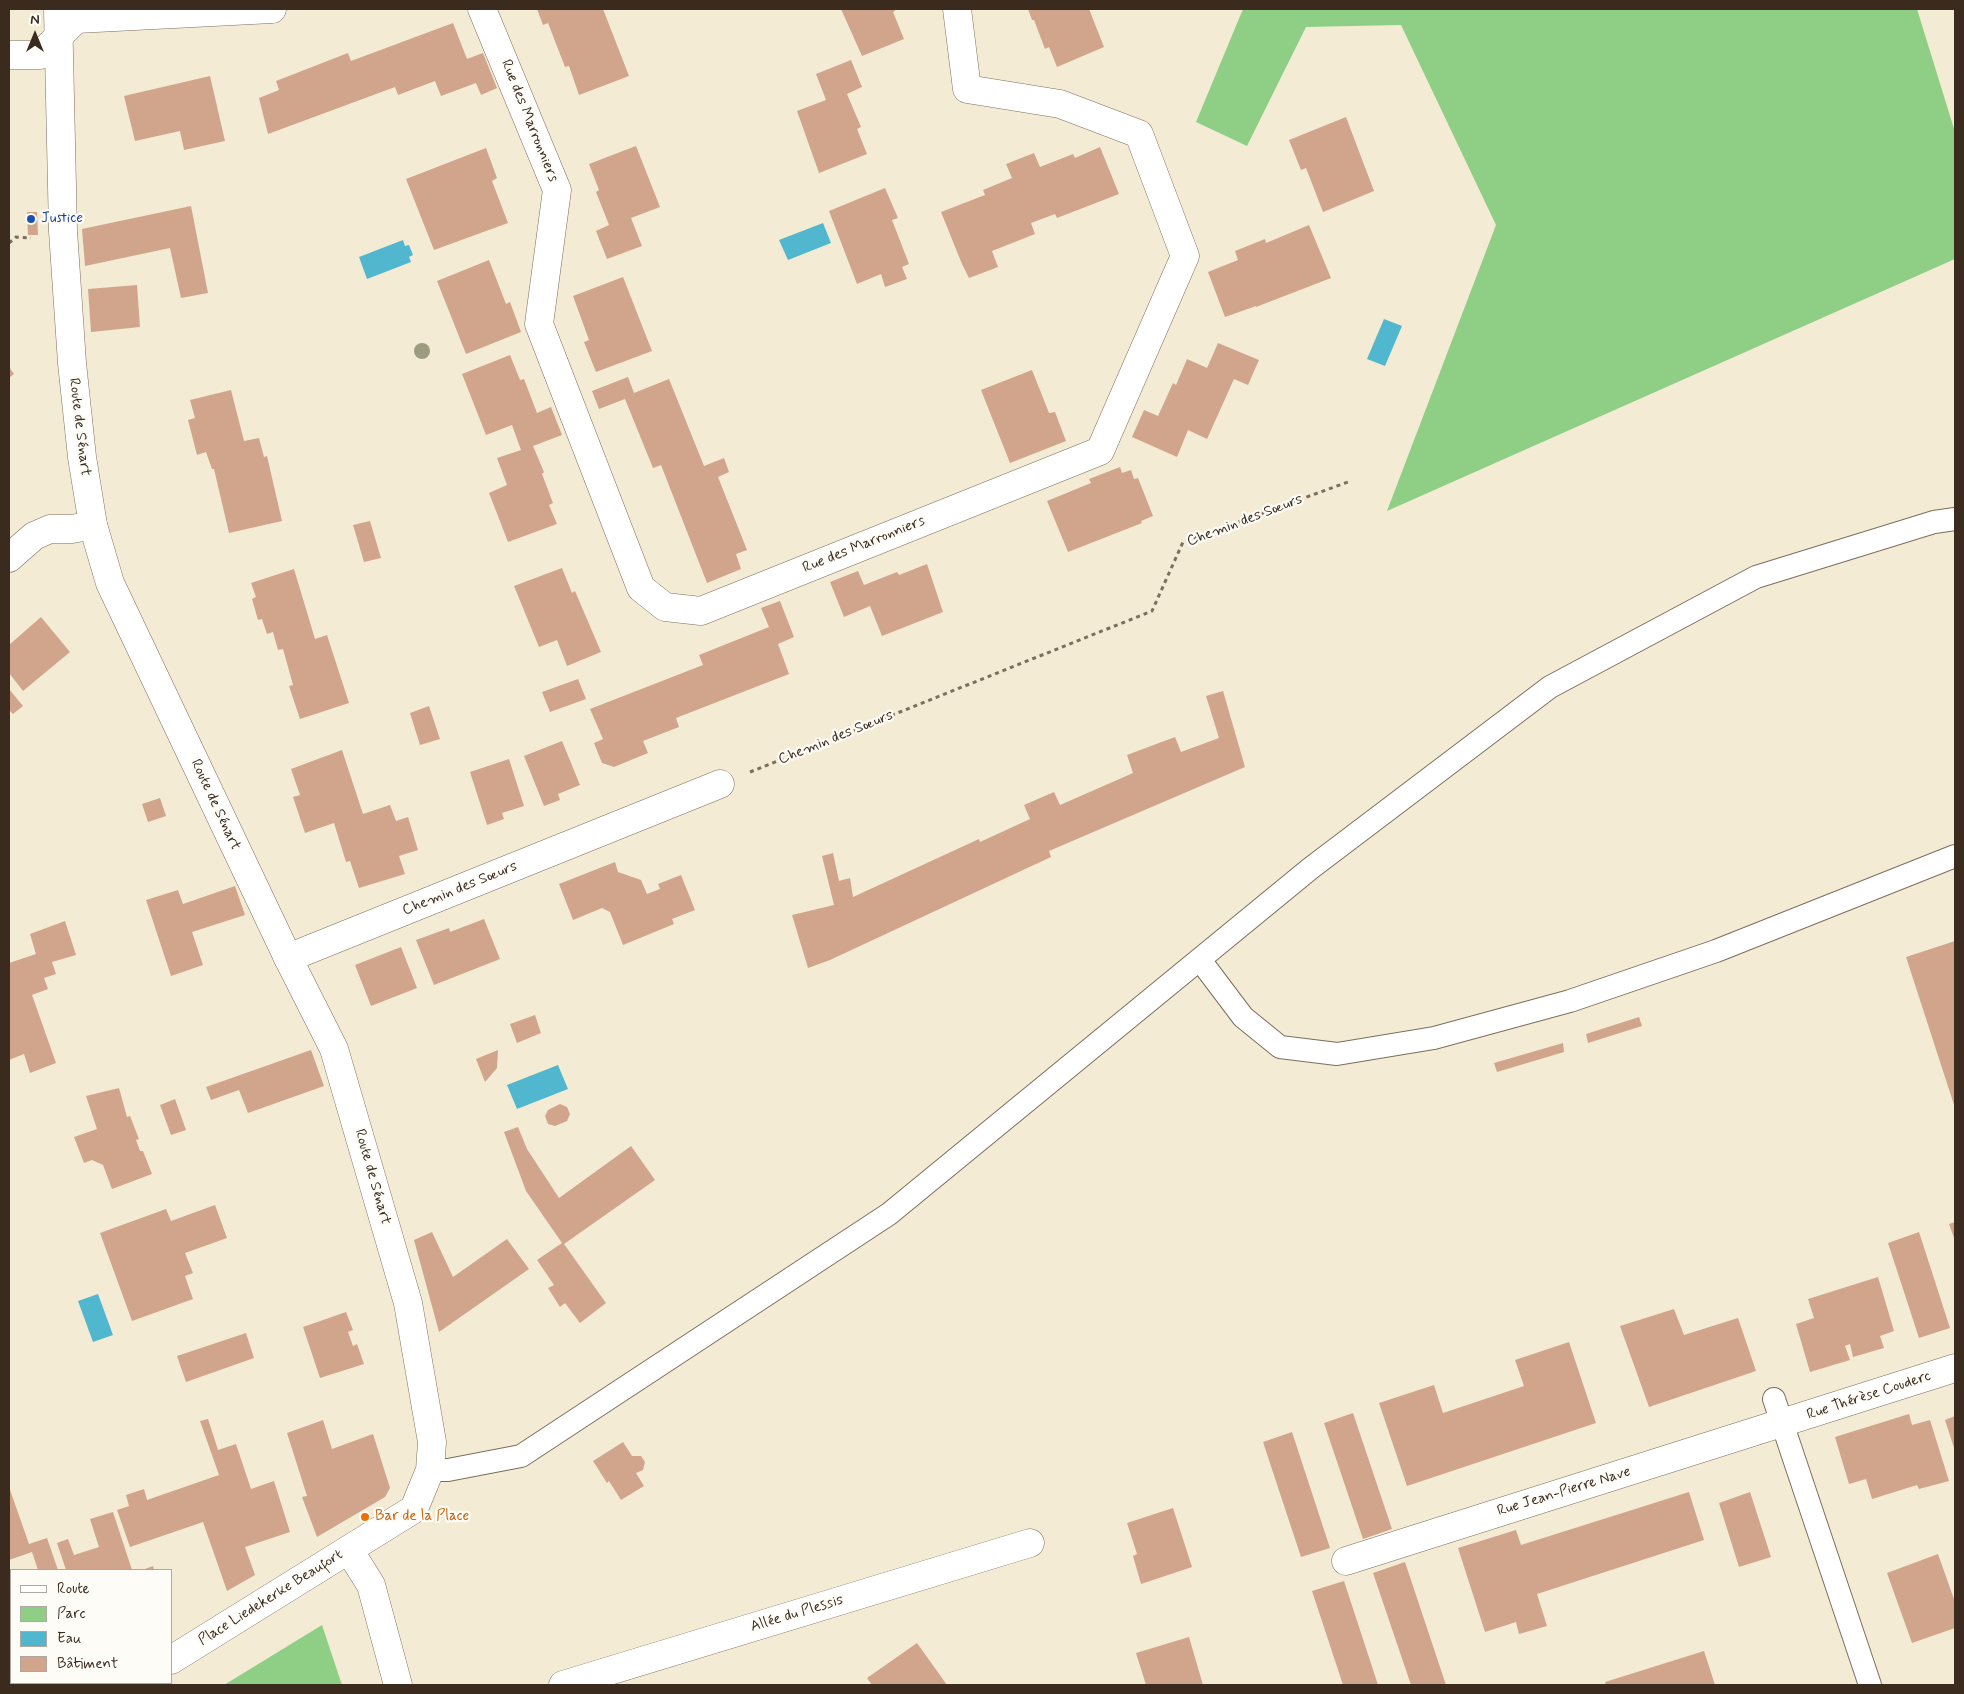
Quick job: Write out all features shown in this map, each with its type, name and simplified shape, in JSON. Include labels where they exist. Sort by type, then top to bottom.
[{"type":"street","name":"Route de Sénart","points":[[58,9],[63,231],[72,363],[82,457],[93,525],[110,583],[288,958],[334,1049],[408,1303],[432,1442],[430,1470],[414,1509],[349,1550]]},
{"type":"street","points":[[9,55],[40,55],[76,19],[272,9]]},
{"type":"street","name":"Rue des Marronniers","points":[[482,9],[557,190],[539,324],[641,588],[665,606],[701,611],[1100,451],[1185,256],[1139,134],[1060,104],[967,89],[957,9]]},
{"type":"street","points":[[9,558],[34,536],[50,529],[72,529],[93,525]]},
{"type":"street","name":"Chemin des Sœurs","points":[[288,958],[720,784]]},
{"type":"street","name":"Rue Thérèse Couderc","points":[[1778,1411],[1955,1368]]},
{"type":"street","name":"Rue Jean-Pierre Nave","points":[[1346,1561],[1778,1411]]},
{"type":"street","name":"Allée du Plessis","points":[[563,1685],[1030,1543]]},
{"type":"street","name":"Place Liedekerke Beaufort","points":[[172,1659],[349,1550],[371,1585],[398,1685]]},
{"type":"lane","points":[[430,1470],[448,1470],[520,1456],[889,1214],[1312,868],[1550,687],[1756,577],[1934,522],[1955,519]]},
{"type":"lane","points":[[1200,960],[1243,1017],[1280,1047],[1337,1054],[1434,1038],[1570,1001],[1716,951],[1955,856]]},
{"type":"lane","points":[[1778,1411],[1870,1685]]},
{"type":"path","name":"Chemin des Sœurs","points":[[720,784],[1152,611],[1183,542],[1348,482]]},
{"type":"green space","points":[[1243,9],[1917,9],[1955,132],[1955,259],[1387,511],[1496,225],[1401,25],[1306,27],[1247,146],[1196,122]]},
{"type":"green space","points":[[322,1625],[342,1685],[224,1685]]},
{"type":"water","points":[[823,223],[831,243],[788,260],[779,240]]},
{"type":"water","points":[[403,240],[405,246],[409,245],[413,255],[409,257],[411,262],[367,279],[359,257]]},
{"type":"water","points":[[1384,319],[1402,326],[1385,366],[1367,359]]},
{"type":"water","points":[[558,1065],[568,1089],[517,1109],[507,1085]]},
{"type":"water","points":[[98,1294],[113,1335],[93,1342],[78,1301]]},
{"type":"building","points":[[537,9],[603,9],[629,76],[579,95],[569,66],[565,67],[548,23],[543,25]]},
{"type":"building","points":[[841,9],[894,9],[895,11],[893,12],[904,39],[862,56]]},
{"type":"building","points":[[1028,9],[1089,9],[1104,47],[1057,67],[1049,47],[1045,49]]},
{"type":"building","points":[[453,23],[467,59],[483,53],[497,88],[481,95],[476,83],[441,96],[435,81],[398,95],[395,87],[268,134],[259,98],[279,90],[276,81],[348,53],[351,61]]},
{"type":"building","points":[[851,60],[862,87],[847,94],[861,127],[857,129],[867,154],[819,173],[797,111],[826,100],[816,74]]},
{"type":"building","points":[[210,76],[225,141],[184,150],[180,131],[135,141],[124,96]]},
{"type":"building","points":[[1346,117],[1374,191],[1323,212],[1306,168],[1301,170],[1289,140]]},
{"type":"building","points":[[636,146],[660,207],[631,218],[642,246],[607,259],[596,231],[609,225],[596,192],[599,190],[589,164]]},
{"type":"building","points":[[1100,147],[1119,194],[1057,218],[1055,214],[1031,223],[1035,234],[992,251],[998,267],[969,278],[941,212],[985,195],[983,190],[1012,178],[1006,164],[1034,153],[1040,167],[1073,154],[1075,158]]},
{"type":"building","points":[[486,148],[497,178],[492,181],[508,223],[434,250],[406,179]]},
{"type":"building","points":[[885,188],[898,218],[892,220],[909,264],[902,267],[907,279],[885,287],[881,274],[857,284],[829,211]]},
{"type":"building","points":[[191,206],[208,293],[181,298],[170,248],[85,266],[82,229]]},
{"type":"building","points":[[27,212],[37,212],[38,235],[28,235]]},
{"type":"building","points":[[1309,225],[1331,278],[1225,317],[1208,272],[1238,260],[1235,251],[1265,239],[1266,243]]},
{"type":"building","points":[[489,260],[506,304],[510,302],[521,332],[466,354],[437,281]]},
{"type":"building","points":[[623,277],[652,351],[596,372],[584,342],[589,340],[573,296]]},
{"type":"building","points":[[137,285],[140,327],[91,332],[88,289]]},
{"type":"building","points":[[1218,343],[1259,360],[1248,385],[1234,379],[1207,439],[1188,430],[1177,457],[1132,437],[1144,410],[1158,416],[1173,383],[1176,385],[1187,359],[1207,368]]},
{"type":"building","points":[[510,355],[520,380],[524,379],[537,413],[551,407],[562,435],[533,446],[544,472],[542,474],[553,503],[549,505],[557,524],[508,542],[489,493],[507,485],[497,458],[521,450],[512,425],[486,435],[462,374]]},
{"type":"building","points":[[9,367],[14,374],[9,378]]},
{"type":"building","points":[[1032,370],[1049,413],[1055,412],[1066,441],[1010,463],[981,390]]},
{"type":"building","points":[[628,377],[634,393],[669,379],[704,466],[724,458],[729,472],[718,477],[747,550],[736,554],[741,569],[707,583],[661,465],[653,468],[625,399],[599,409],[592,391]]},
{"type":"building","points":[[231,390],[244,441],[259,438],[264,457],[267,456],[282,521],[229,533],[214,469],[212,469],[206,452],[197,455],[188,420],[195,418],[190,400]]},
{"type":"building","points":[[1120,467],[1122,473],[1131,470],[1134,479],[1138,478],[1153,516],[1141,521],[1142,523],[1068,552],[1047,501],[1091,483],[1089,479]]},
{"type":"building","points":[[370,521],[381,558],[364,562],[353,525]]},
{"type":"building","points":[[927,564],[943,612],[882,636],[870,606],[844,617],[830,582],[858,571],[864,585],[897,572],[899,575]]},
{"type":"building","points":[[562,568],[572,593],[575,591],[601,652],[567,666],[557,640],[539,647],[514,586]]},
{"type":"building","points":[[294,569],[315,639],[327,635],[349,703],[300,719],[289,686],[293,685],[283,649],[278,650],[273,632],[267,634],[262,619],[258,620],[252,599],[256,597],[251,583]]},
{"type":"building","points":[[780,601],[794,637],[778,644],[789,674],[676,718],[679,727],[643,741],[648,753],[614,767],[602,763],[594,743],[603,739],[590,709],[703,665],[699,655],[769,627],[761,608]]},
{"type":"building","points":[[41,617],[70,652],[23,691],[9,673],[9,645]]},
{"type":"building","points":[[578,679],[586,699],[550,712],[542,692]]},
{"type":"building","points":[[9,689],[23,706],[13,714],[9,710]]},
{"type":"building","points":[[1223,691],[1245,767],[1049,851],[1051,857],[830,960],[808,968],[792,915],[834,905],[822,856],[833,853],[839,881],[850,878],[853,897],[979,839],[980,842],[1030,819],[1024,805],[1054,792],[1060,805],[1133,773],[1127,755],[1175,737],[1181,752],[1219,738],[1206,696]]},
{"type":"building","points":[[429,706],[440,739],[420,745],[410,713]]},
{"type":"building","points":[[562,741],[580,785],[558,794],[560,800],[544,806],[524,756]]},
{"type":"building","points":[[342,750],[363,814],[390,805],[396,821],[408,817],[418,850],[399,856],[405,874],[359,888],[350,861],[346,862],[334,823],[305,833],[293,797],[300,795],[291,769]]},
{"type":"building","points":[[509,759],[524,806],[502,813],[504,819],[487,825],[470,772]]},
{"type":"building","points":[[160,798],[166,816],[148,822],[142,804]]},
{"type":"building","points":[[615,862],[618,872],[641,880],[647,894],[660,889],[658,884],[681,875],[695,910],[672,919],[674,924],[623,945],[610,912],[602,908],[573,920],[559,884]]},
{"type":"building","points":[[235,886],[245,915],[192,932],[203,965],[171,976],[146,900],[178,890],[183,904]]},
{"type":"building","points":[[484,919],[500,959],[434,985],[416,940],[449,928],[450,932]]},
{"type":"building","points":[[65,921],[76,955],[52,962],[56,974],[44,978],[48,989],[32,995],[56,1063],[30,1073],[24,1054],[9,1060],[9,963],[36,954],[30,934]]},
{"type":"building","points":[[1955,941],[1955,1108],[1906,957]]},
{"type":"building","points":[[401,947],[417,988],[371,1006],[355,965]]},
{"type":"building","points":[[535,1015],[541,1033],[517,1043],[510,1024]]},
{"type":"building","points":[[1639,1017],[1642,1026],[1588,1043],[1586,1034]]},
{"type":"building","points":[[1563,1043],[1564,1052],[1497,1072],[1494,1063]]},
{"type":"building","points":[[311,1050],[324,1086],[248,1113],[239,1090],[211,1100],[206,1087]]},
{"type":"building","points":[[498,1050],[497,1068],[485,1082],[476,1059]]},
{"type":"building","points":[[119,1088],[127,1117],[130,1116],[139,1139],[136,1140],[140,1151],[143,1151],[152,1174],[112,1189],[103,1165],[92,1160],[84,1163],[74,1137],[97,1129],[86,1096]]},
{"type":"building","points":[[175,1099],[186,1130],[171,1135],[160,1105]]},
{"type":"building","points":[[560,1104],[567,1107],[570,1114],[567,1121],[555,1126],[548,1124],[545,1116],[548,1110]]},
{"type":"building","points":[[518,1127],[527,1149],[559,1198],[631,1146],[655,1180],[564,1244],[606,1303],[580,1323],[565,1303],[560,1307],[548,1288],[554,1285],[537,1260],[562,1243],[526,1191],[504,1132]]},
{"type":"building","points":[[215,1205],[227,1238],[185,1253],[193,1273],[185,1276],[193,1299],[132,1321],[100,1233],[166,1209],[171,1221]]},
{"type":"building","points":[[1955,1222],[1955,1241],[1949,1224]]},
{"type":"building","points":[[432,1232],[453,1277],[507,1239],[529,1269],[439,1332],[414,1240]]},
{"type":"building","points":[[1919,1232],[1950,1328],[1919,1338],[1888,1243]]},
{"type":"building","points":[[1878,1277],[1894,1331],[1880,1336],[1884,1348],[1853,1357],[1850,1344],[1845,1346],[1850,1360],[1810,1372],[1796,1324],[1814,1318],[1808,1299]]},
{"type":"building","points":[[1674,1309],[1684,1335],[1738,1318],[1756,1371],[1649,1407],[1620,1326]]},
{"type":"building","points":[[346,1312],[353,1330],[348,1332],[353,1346],[357,1344],[364,1364],[320,1378],[303,1327]]},
{"type":"building","points":[[246,1333],[254,1358],[186,1382],[177,1356]]},
{"type":"building","points":[[1569,1342],[1596,1423],[1407,1486],[1379,1403],[1434,1385],[1443,1413],[1524,1386],[1515,1360]]},
{"type":"building","points":[[1353,1413],[1392,1529],[1363,1539],[1324,1423]]},
{"type":"building","points":[[1909,1414],[1912,1425],[1930,1420],[1949,1481],[1919,1489],[1917,1485],[1872,1499],[1866,1479],[1849,1484],[1835,1437]]},
{"type":"building","points":[[1955,1416],[1955,1451],[1945,1420]]},
{"type":"building","points":[[208,1419],[218,1450],[236,1444],[251,1489],[274,1481],[290,1532],[245,1547],[255,1575],[227,1591],[203,1522],[130,1547],[117,1510],[129,1506],[126,1495],[144,1489],[147,1500],[219,1475],[200,1421]]},
{"type":"building","points":[[323,1420],[332,1449],[373,1434],[390,1488],[385,1497],[317,1537],[302,1497],[307,1496],[287,1433]]},
{"type":"building","points":[[1292,1432],[1330,1548],[1301,1557],[1263,1442]]},
{"type":"building","points":[[623,1442],[632,1456],[641,1456],[645,1462],[643,1470],[636,1473],[644,1486],[621,1500],[593,1461]]},
{"type":"building","points":[[9,1487],[29,1544],[47,1538],[58,1569],[38,1569],[32,1552],[9,1560]]},
{"type":"building","points":[[1689,1492],[1704,1540],[1537,1594],[1547,1626],[1519,1634],[1516,1622],[1485,1632],[1458,1548],[1516,1530],[1521,1545]]},
{"type":"building","points":[[1750,1492],[1771,1557],[1739,1567],[1719,1503]]},
{"type":"building","points":[[1173,1508],[1192,1567],[1141,1584],[1133,1556],[1137,1554],[1127,1523]]},
{"type":"building","points":[[113,1512],[132,1569],[66,1569],[57,1543],[68,1539],[74,1555],[99,1547],[90,1519]]},
{"type":"building","points":[[1938,1554],[1955,1602],[1955,1628],[1912,1643],[1887,1573]]},
{"type":"building","points":[[1405,1562],[1446,1685],[1411,1685],[1373,1573]]},
{"type":"building","points":[[1344,1581],[1378,1685],[1343,1685],[1312,1591]]},
{"type":"building","points":[[10,1594],[10,1637],[9,1634]]},
{"type":"building","points":[[1189,1637],[1203,1685],[1146,1685],[1136,1653]]},
{"type":"building","points":[[917,1643],[947,1685],[872,1685],[867,1678]]},
{"type":"building","points":[[1704,1651],[1715,1685],[1606,1685],[1605,1682]]},
{"type":"place","name":"Justice","points":[[31,219]]},
{"type":"place","name":"Bar de la Place","points":[[365,1517]]}]
